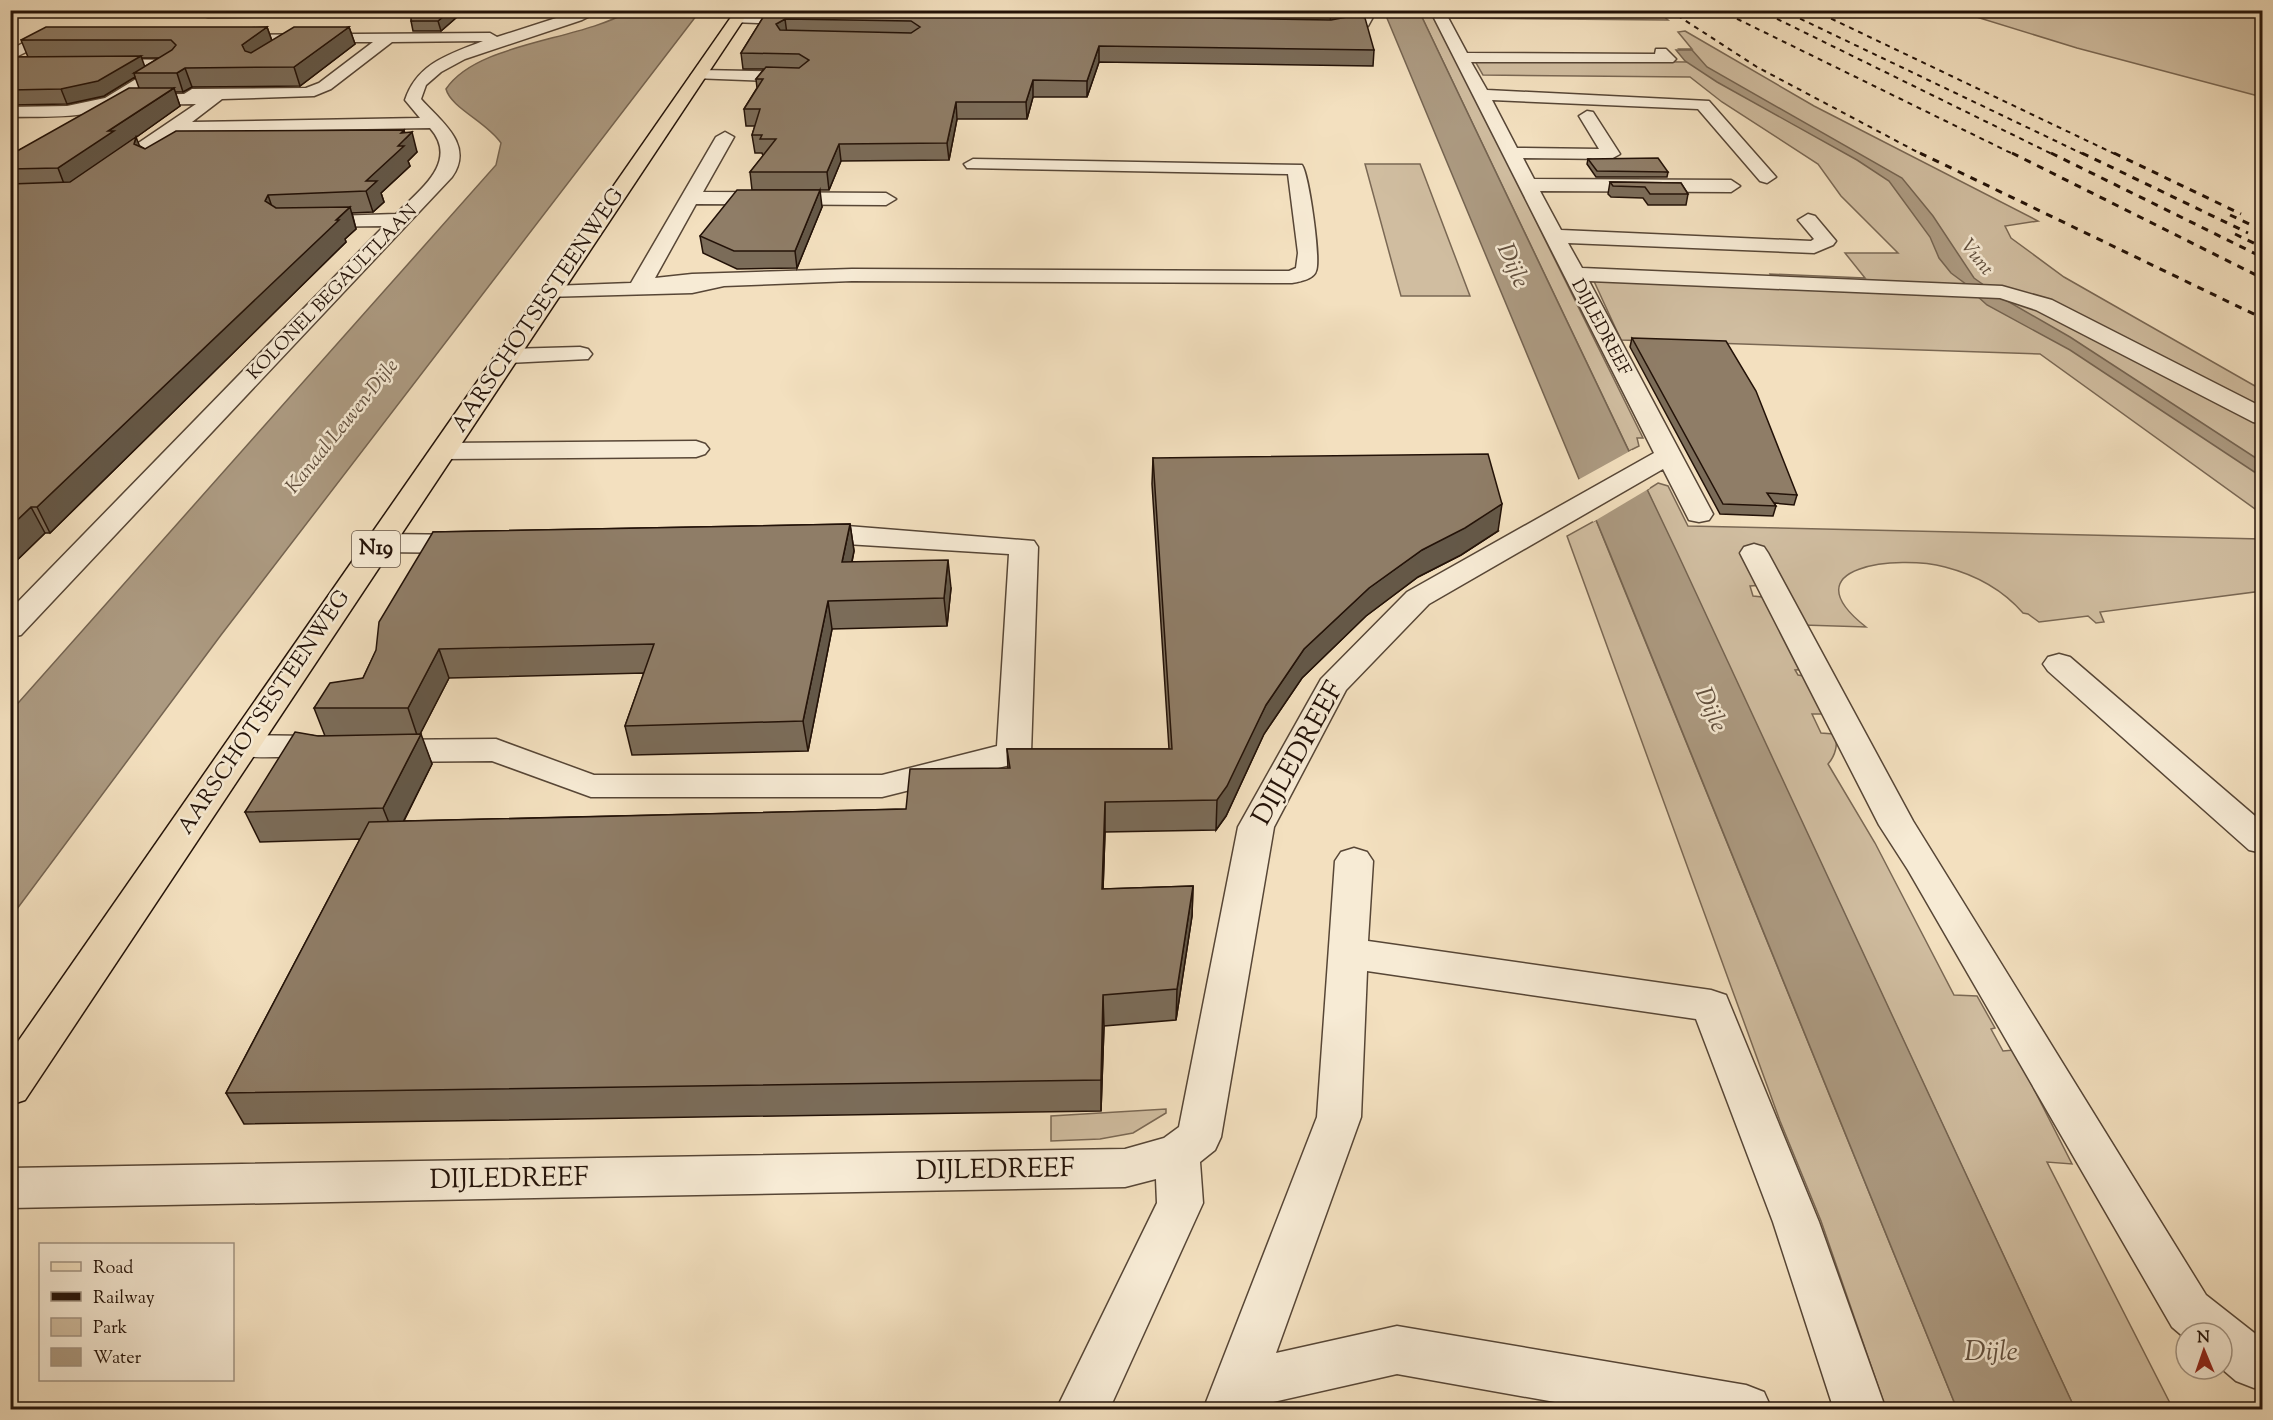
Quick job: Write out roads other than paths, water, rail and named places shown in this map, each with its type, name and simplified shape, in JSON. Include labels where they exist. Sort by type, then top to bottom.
[{"type":"main road","name":"AARSCHOTSESTEENWEG","points":[[10,1088],[703,70],[737,27]]},
{"type":"street","points":[[442,132],[413,100],[412,92],[424,76],[450,60],[509,39],[552,27],[596,10]]},
{"type":"street","points":[[1306,28],[1350,27],[1363,23],[1366,17],[1363,10]]},
{"type":"street","name":"DIJLEDREEF","points":[[1437,10],[1552,236],[1699,514]]},
{"type":"street","points":[[208,13],[310,11],[455,16]]},
{"type":"street","points":[[412,16],[455,16]]},
{"type":"street","points":[[450,37],[455,16]]},
{"type":"street","points":[[737,27],[821,21]]},
{"type":"street","points":[[14,62],[43,38],[78,37]]},
{"type":"street","points":[[206,39],[450,37],[509,39]]},
{"type":"street","points":[[267,57],[295,38]]},
{"type":"street","points":[[317,56],[341,38]]},
{"type":"street","points":[[121,94],[308,93],[325,86],[388,38]]},
{"type":"street","points":[[1461,57],[1668,59],[1661,52]]},
{"type":"street","points":[[10,112],[67,111],[110,102],[172,63],[80,64]]},
{"type":"street","points":[[703,70],[746,65]]},
{"type":"street","points":[[703,70],[801,76]]},
{"type":"street","points":[[1482,95],[1703,104],[1767,177]]},
{"type":"street","points":[[27,130],[55,125],[88,125],[124,102],[134,99],[214,99],[92,183]]},
{"type":"street","points":[[1510,153],[1611,154],[1587,116]]},
{"type":"street","points":[[166,131],[442,132]]},
{"type":"street","points":[[112,190],[179,142],[442,132]]},
{"type":"street","name":"KOLONEL BEGAULTLAAN","points":[[10,628],[446,173],[452,160],[451,146],[442,132]]},
{"type":"street","points":[[638,289],[725,137]]},
{"type":"street","points":[[552,292],[692,287],[724,280],[852,275],[1292,277],[1306,271],[1308,253],[1296,169],[973,164]]},
{"type":"street","points":[[1526,185],[1731,186]]},
{"type":"street","points":[[690,198],[886,199]]},
{"type":"street","points":[[295,221],[403,220]]},
{"type":"street","points":[[1552,236],[1814,247],[1826,241],[1808,220]]},
{"type":"street","points":[[1572,274],[2002,292],[2044,305],[2262,417]]},
{"type":"street","points":[[508,356],[580,354]]},
{"type":"street","points":[[443,451],[696,449]]},
{"type":"street","name":"DIJLEDREEF","points":[[10,1188],[1125,1168],[1177,1154],[1199,1137],[1256,827],[1332,686],[1418,598],[1569,512],[1671,464]]},
{"type":"street","points":[[242,746],[312,747],[330,752],[495,750],[591,786],[882,786],[1014,753],[1024,547],[847,534],[775,535]]},
{"type":"street","points":[[380,543],[502,543]]},
{"type":"street","points":[[1754,554],[1897,825],[2190,1311],[2202,1321]]},
{"type":"street","points":[[2059,664],[2262,841]]},
{"type":"street","points":[[1234,1398],[1339,1117],[1354,861]]},
{"type":"street","points":[[1348,953],[1712,1006],[1796,1222],[1860,1410]]},
{"type":"street","points":[[1082,1410],[1180,1203],[1177,1154]]},
{"type":"street","points":[[1234,1398],[1397,1350],[1746,1410]]},
{"type":"water","name":"Kanaal Leuven-Dijle","points":[[629,11],[700,11],[221,635],[11,917],[11,711],[496,165],[501,143],[487,128],[455,103],[446,89],[461,73],[481,61],[608,21]]},
{"type":"water","name":"Dijle","points":[[1384,11],[1419,11],[1676,550],[2075,1409],[1957,1409],[1609,551]]},
{"type":"water","points":[[1676,50],[1692,50],[1707,67],[1902,178],[1933,216],[1974,278],[1988,288],[1970,287],[1951,273],[1939,258],[1930,237],[1889,181],[1857,160],[1717,82],[1685,61]]},
{"type":"water","points":[[1975,294],[1997,295],[2070,337],[2262,462],[2262,477],[2070,350],[1987,305]]},
{"type":"railway","points":[[1669,10],[1757,67],[1923,155]]},
{"type":"railway","points":[[1719,10],[2015,155]]},
{"type":"railway","points":[[1759,10],[2054,155]]},
{"type":"railway","points":[[1782,10],[2085,155]]},
{"type":"railway","points":[[1813,10],[2117,155]]},
{"type":"railway","points":[[1920,153],[2262,318]]},
{"type":"railway","points":[[2012,153],[2262,278]]},
{"type":"railway","points":[[2051,153],[2262,257]]},
{"type":"railway","points":[[2082,153],[2248,233]]},
{"type":"railway","points":[[2114,153],[2241,214]]},
{"type":"railway","points":[[2230,215],[2262,230]]},
{"type":"railway","points":[[2235,234],[2262,247]]},
{"type":"water label","name":"Vunt","points":[[1976,258]]}]
